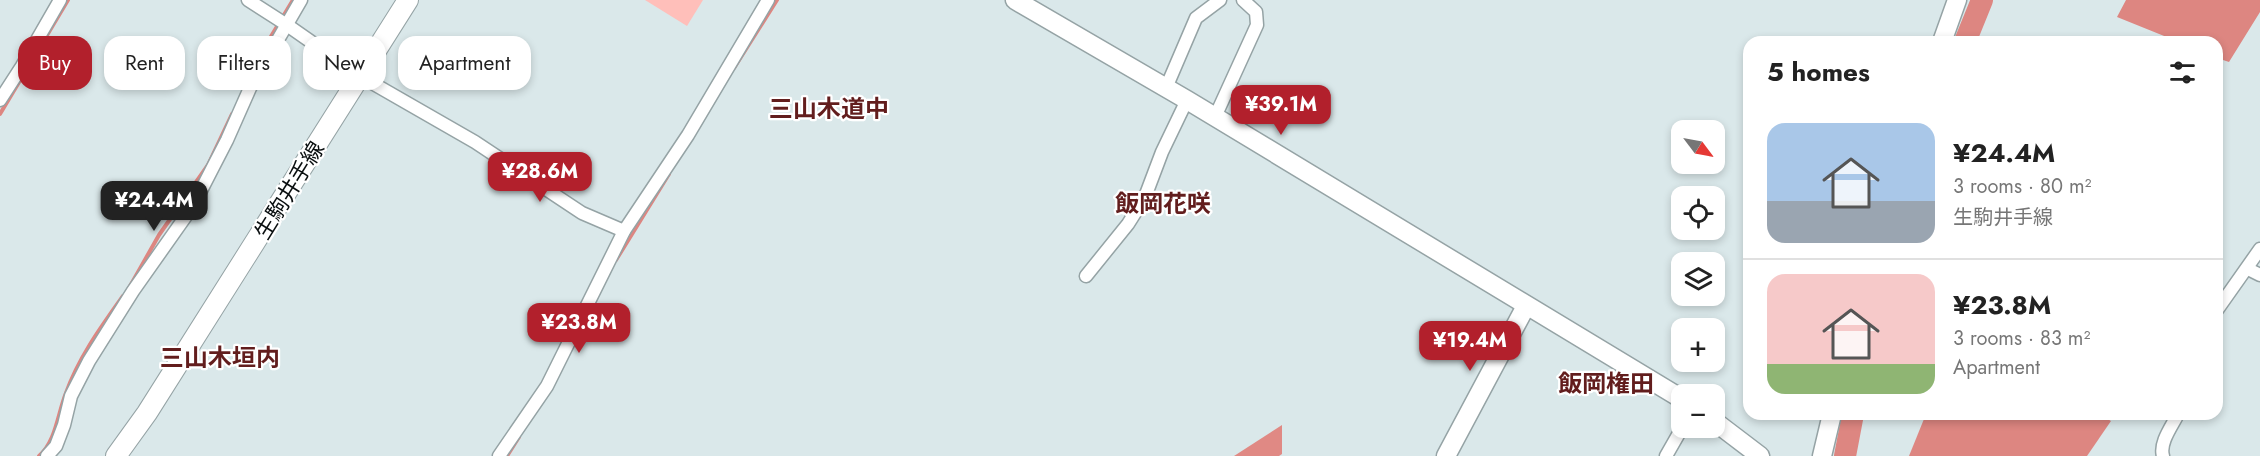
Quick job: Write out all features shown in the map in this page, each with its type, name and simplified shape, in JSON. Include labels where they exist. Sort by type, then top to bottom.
[{"type":"main road","name":"生駒井手線","points":[[385,36],[408,0]]},
{"type":"main road","name":"生駒井手線","points":[[116,456],[169,379],[351,90]]},
{"type":"main road","name":"生駒井手線","points":[[101,456],[169,379]]},
{"type":"street","points":[[0,100],[60,0]]},
{"type":"street","points":[[248,0],[303,36]]},
{"type":"street","points":[[47,456],[56,446],[71,396],[89,361],[133,291],[193,206],[227,140],[250,87],[301,0]]},
{"type":"street","points":[[499,456],[547,386],[624,231],[688,135],[768,0]]},
{"type":"street","points":[[1015,0],[1187,100],[1671,392]]},
{"type":"street","points":[[1166,88],[1196,18],[1220,0]]},
{"type":"street","points":[[1215,117],[1257,25],[1256,12],[1243,0]]},
{"type":"street","points":[[1944,36],[1957,0]]},
{"type":"street","points":[[384,90],[475,142],[582,213],[624,231]]},
{"type":"street","points":[[1086,276],[1128,224],[1145,197],[1162,152],[1187,100]]},
{"type":"street","points":[[2223,302],[2260,249]]},
{"type":"street","points":[[2248,269],[2260,275]]},
{"type":"street","points":[[1446,456],[1526,306]]},
{"type":"street","points":[[1822,456],[1831,420]]},
{"type":"street","points":[[2163,456],[2161,450],[2163,443],[2175,420]]},
{"type":"street","points":[[1725,429],[1760,456]]},
{"type":"street","points":[[1666,456],[1676,438]]},
{"type":"shaded area","points":[[645,0],[703,0],[687,26]]},
{"type":"shaded area","points":[[2126,0],[2260,0],[2260,12],[2229,62],[2223,60],[2223,36],[2164,36],[2117,17]]},
{"type":"shaded area","points":[[1924,420],[2111,421],[2087,456],[1909,456]]},
{"type":"shaded area","points":[[1282,425],[1282,454],[1279,456],[1234,456]]},
{"type":"waterway","points":[[0,114],[68,0]]},
{"type":"waterway","points":[[271,36],[293,0]]},
{"type":"waterway","points":[[734,68],[777,0]]},
{"type":"waterway","points":[[1967,36],[1982,0]]},
{"type":"waterway","points":[[129,288],[159,235],[208,165],[232,114]]},
{"type":"waterway","points":[[616,260],[669,174]]},
{"type":"waterway","points":[[39,456],[53,435],[63,401],[77,367],[123,296]]},
{"type":"waterway","points":[[1845,456],[1852,420]]},
{"type":"waterway","points":[[507,456],[519,437]]},
{"type":"district","name":"三山木道中","points":[[829,108]]},
{"type":"district","name":"飯岡花咲","points":[[1163,203]]},
{"type":"district","name":"三山木垣内","points":[[220,357]]},
{"type":"district","name":"飯岡権田","points":[[1606,383]]}]
